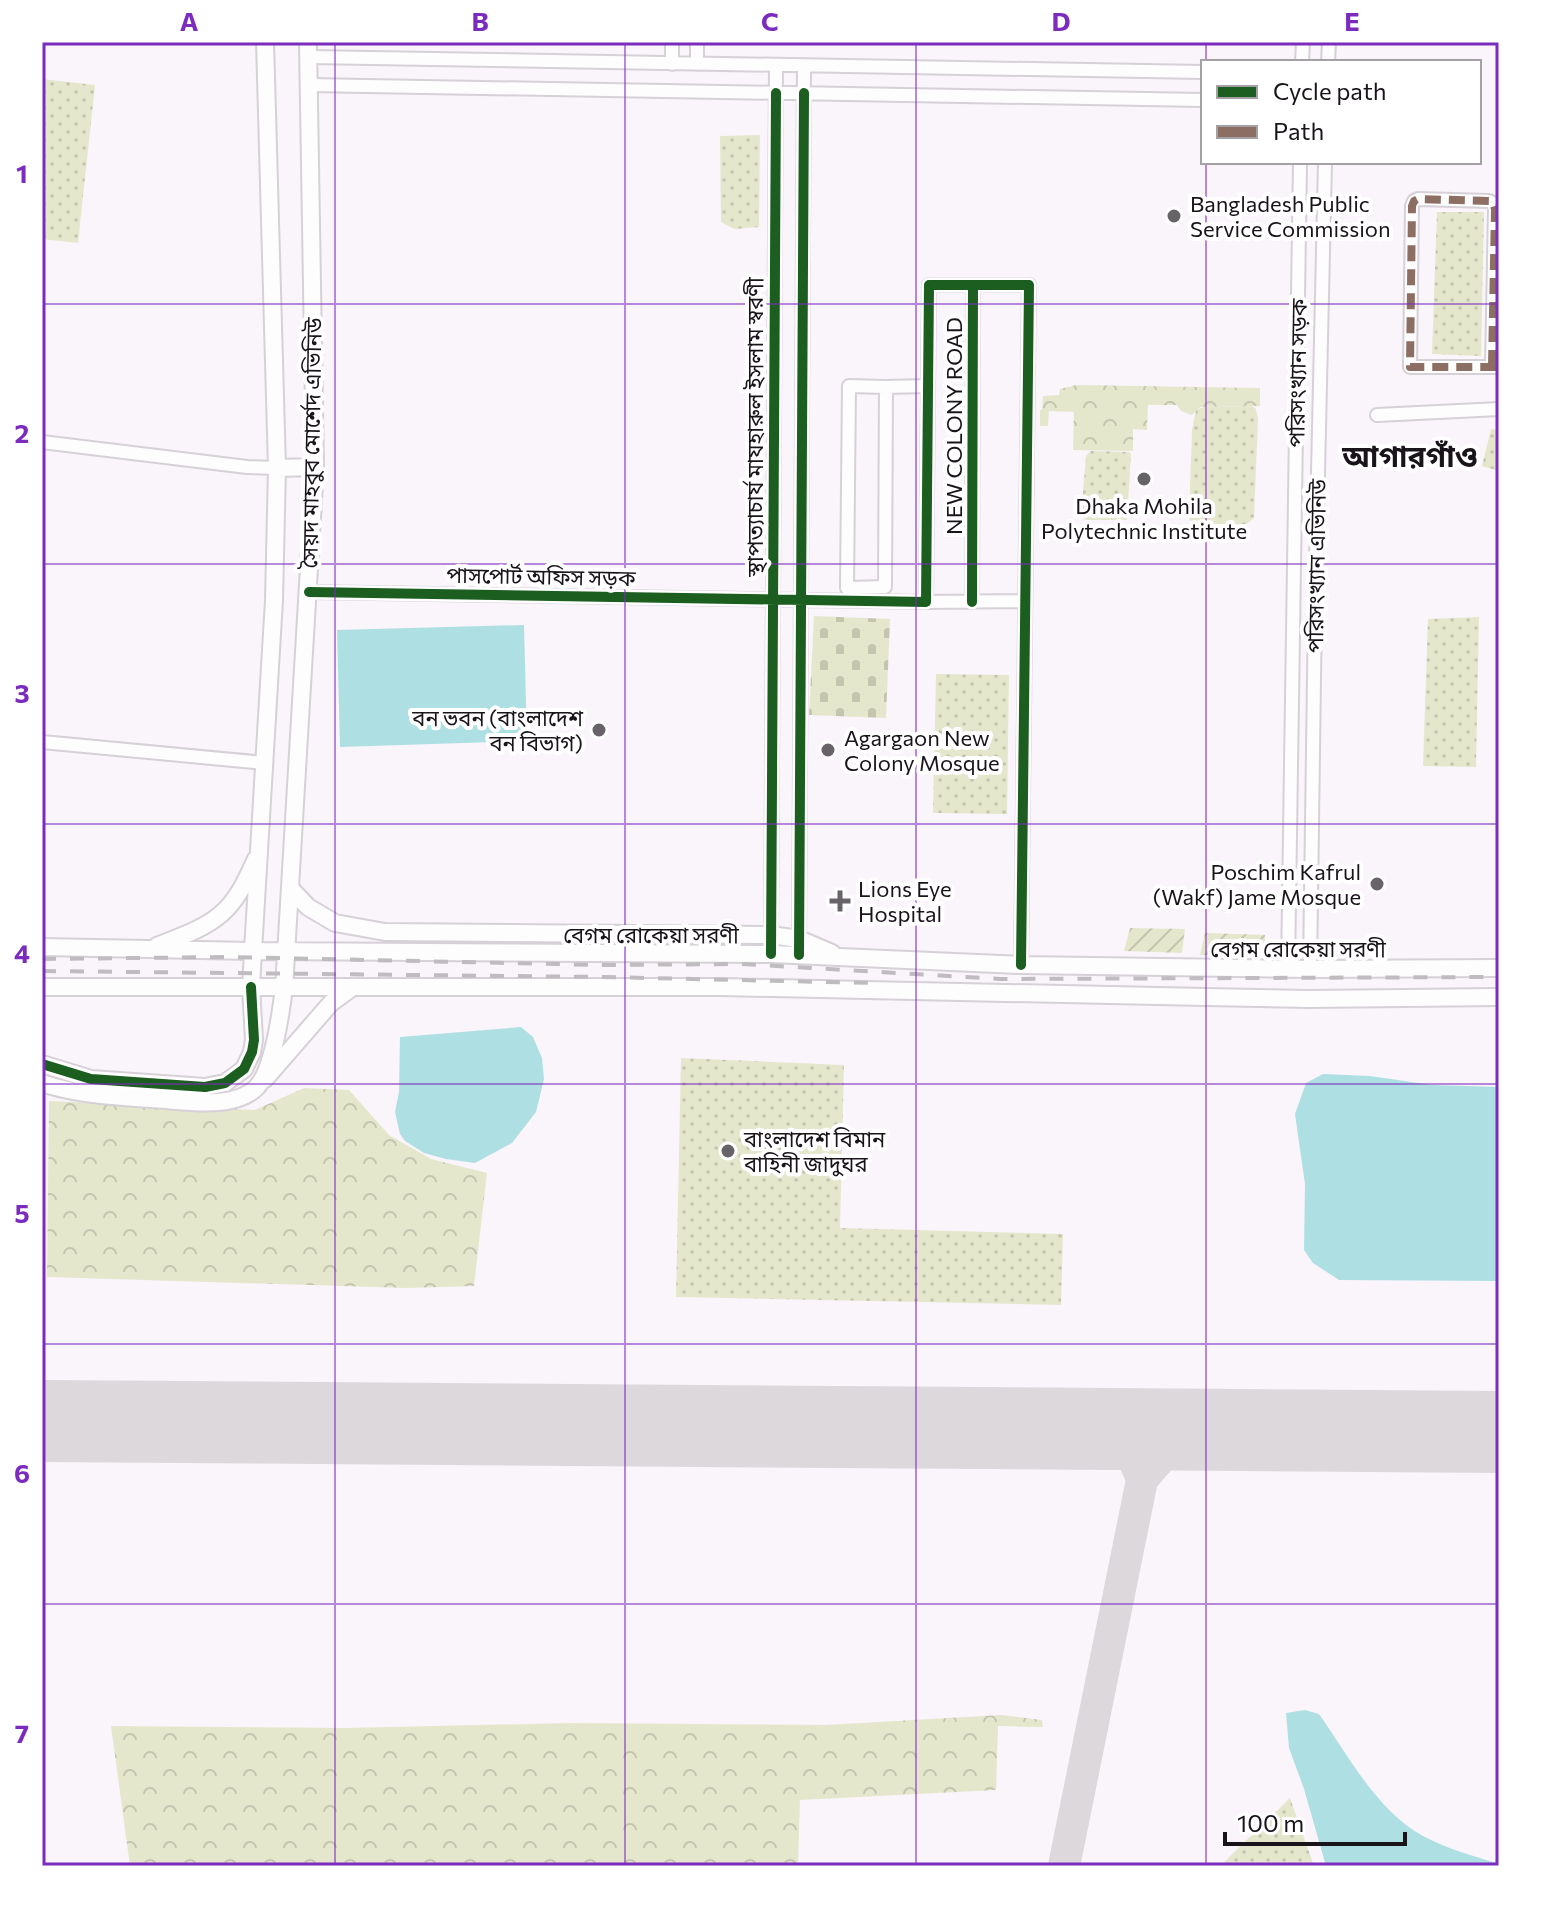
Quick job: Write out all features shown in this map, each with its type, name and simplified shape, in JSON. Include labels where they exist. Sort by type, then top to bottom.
[{"type":"main road","name":"সৈয়দ মাহবুব মোর্শেদ এভিনিউ","points":[[42,1064],[91,1079],[205,1087],[225,1083],[244,1069],[252,1052],[251,987],[274,600],[277,468],[265,42]]},
{"type":"main road","name":"সৈয়দ মাহবুব মোর্শেদ এভিনিউ","points":[[258,1086],[273,1050],[284,988],[309,592],[315,467],[317,85],[314,52]]},
{"type":"main road","points":[[277,468],[315,467]]},
{"type":"main road","points":[[148,949],[203,926],[222,913],[238,894],[259,853]]},
{"type":"main road","points":[[290,888],[308,907],[335,923],[385,932],[771,935],[799,947]]},
{"type":"main road","name":"বেগম রোকেয়া সরণী","points":[[42,947],[771,954],[799,947],[840,957],[1021,965],[1499,968]]},
{"type":"main road","points":[[1020,994],[1021,965]]},
{"type":"main road","points":[[1287,998],[1288,968]]},
{"type":"main road","points":[[1309,999],[1310,969]]},
{"type":"main road","points":[[42,1083],[83,1094],[199,1103],[231,1100],[258,1086],[331,1003],[355,986]]},
{"type":"main road","points":[[42,987],[720,987],[1309,999],[1499,997]]},
{"type":"street","points":[[672,42],[672,64]]},
{"type":"street","points":[[697,42],[697,64]]},
{"type":"street","points":[[314,52],[672,64],[1201,72]]},
{"type":"street","name":"স্থাপত্যাচার্য মাযহারুল ইসলাম স্বরণী","points":[[771,954],[776,65]]},
{"type":"street","points":[[799,947],[804,66]]},
{"type":"street","points":[[317,85],[1201,100]]},
{"type":"street","name":"পরিসংখ্যান সড়ক","points":[[1288,968],[1300,164]]},
{"type":"street","name":"পরিসংখ্যান এভিনিউ","points":[[1310,969],[1325,164]]},
{"type":"street","points":[[1418,199],[1493,203],[1495,367],[1410,367],[1412,206],[1418,199]]},
{"type":"street","name":"NEW COLONY ROAD","points":[[926,602],[929,285],[973,285],[972,602]]},
{"type":"street","name":"NEW COLONY ROAD","points":[[973,396],[973,285],[1029,285],[1021,965]]},
{"type":"street","points":[[775,317],[802,316]]},
{"type":"street","name":"NEW COLONY ROAD","points":[[886,387],[885,587],[847,588],[849,386],[927,386]]},
{"type":"street","points":[[1377,415],[1499,409]]},
{"type":"street","points":[[42,442],[277,468]]},
{"type":"street","name":"পাসপোর্ট অফিস সড়ক","points":[[309,592],[801,601]]},
{"type":"street","points":[[801,601],[1024,601]]},
{"type":"street","points":[[42,742],[265,763]]},
{"type":"green space","points":[[42,79],[95,85],[78,243],[42,239]]},
{"type":"green space","points":[[760,135],[759,227],[734,229],[721,222],[720,136]]},
{"type":"green space","points":[[1437,212],[1484,212],[1481,356],[1432,354]]},
{"type":"green space","points":[[1076,385],[1260,388],[1260,406],[1200,407],[1192,415],[1181,411],[1177,405],[1148,405],[1147,430],[1133,429],[1133,451],[1073,450],[1074,412],[1049,411],[1048,426],[1040,426],[1040,410],[1043,396],[1059,395],[1060,389]]},
{"type":"green space","points":[[1252,406],[1258,419],[1254,518],[1241,525],[1190,521],[1192,430],[1196,410],[1204,407]]},
{"type":"green space","points":[[1491,429],[1499,430],[1499,471],[1482,466]]},
{"type":"green space","points":[[1091,451],[1131,454],[1127,520],[1086,520],[1081,517],[1086,456]]},
{"type":"green space","points":[[814,616],[890,619],[886,718],[809,715]]},
{"type":"green space","points":[[1479,617],[1476,767],[1423,766],[1428,619]]},
{"type":"green space","points":[[936,674],[1009,675],[1007,814],[933,813]]},
{"type":"green space","points":[[1130,928],[1185,929],[1182,953],[1124,951]]},
{"type":"green space","points":[[1205,933],[1265,935],[1264,956],[1200,955]]},
{"type":"green space","points":[[681,1058],[844,1065],[840,1228],[1063,1234],[1061,1305],[676,1297]]},
{"type":"green space","points":[[304,1088],[349,1090],[389,1135],[431,1159],[487,1173],[474,1286],[407,1288],[47,1277],[49,1101],[255,1110]]},
{"type":"green space","points":[[1001,1715],[1042,1720],[1043,1727],[998,1726],[996,1790],[800,1800],[798,1866],[130,1866],[111,1726],[825,1725]]},
{"type":"green space","points":[[1290,1798],[1314,1866],[1220,1866]]},
{"type":"water","points":[[524,625],[527,741],[340,747],[337,630]]},
{"type":"water","points":[[521,1027],[533,1037],[542,1058],[544,1079],[536,1112],[512,1143],[475,1163],[424,1153],[405,1141],[400,1134],[395,1112],[399,1092],[400,1037]]},
{"type":"water","points":[[1323,1074],[1370,1076],[1432,1085],[1499,1087],[1499,1281],[1339,1280],[1313,1263],[1304,1250],[1305,1184],[1295,1114],[1306,1083]]},
{"type":"water","points":[[1305,1710],[1319,1714],[1365,1781],[1391,1812],[1407,1825],[1441,1845],[1499,1866],[1326,1866],[1289,1748],[1286,1713]]},
{"type":"taxiway","points":[[1064,1866],[1142,1480],[1127,1450],[1100,1429]]},
{"type":"taxiway","points":[[1142,1480],[1168,1451],[1201,1429]]},
{"type":"runway","points":[[42,1421],[1499,1432]]},
{"type":"railway","points":[[42,959],[228,957],[603,965],[743,964],[1000,979],[1499,977]]},
{"type":"railway","points":[[42,971],[874,983]]},
{"type":"marked path","points":[[1492,366],[1493,203],[1418,199],[1412,206],[1410,367],[1499,367]]},
{"type":"cycle path","points":[[771,954],[776,93]]},
{"type":"cycle path","points":[[799,955],[804,93]]},
{"type":"cycle path","points":[[309,592],[926,602],[929,285],[973,285],[972,602],[973,285],[1029,285],[1021,965]]},
{"type":"cycle path","points":[[42,1064],[91,1079],[205,1087],[225,1083],[244,1069],[252,1052],[251,987]]},
{"type":"place","name":"Bangladesh Public Service Commission","points":[[1174,216]]},
{"type":"place","name":"Dhaka Mohila Polytechnic Institute","points":[[1144,479]]},
{"type":"place","name":"বন ভবন (বাংলাদেশ বন বিভাগ)","points":[[599,730]]},
{"type":"place","name":"Agargaon New Colony Mosque","points":[[828,750]]},
{"type":"place","name":"Poschim Kafrul (Wakf) Jame Mosque","points":[[1377,884]]},
{"type":"place","name":"Lions Eye Hospital","points":[[840,901]]},
{"type":"place","name":"বাংলাদেশ বিমান বাহিনী জাদুঘর","points":[[728,1151]]},
{"type":"district","name":"আগারগাঁও","points":[[1410,454]]}]
